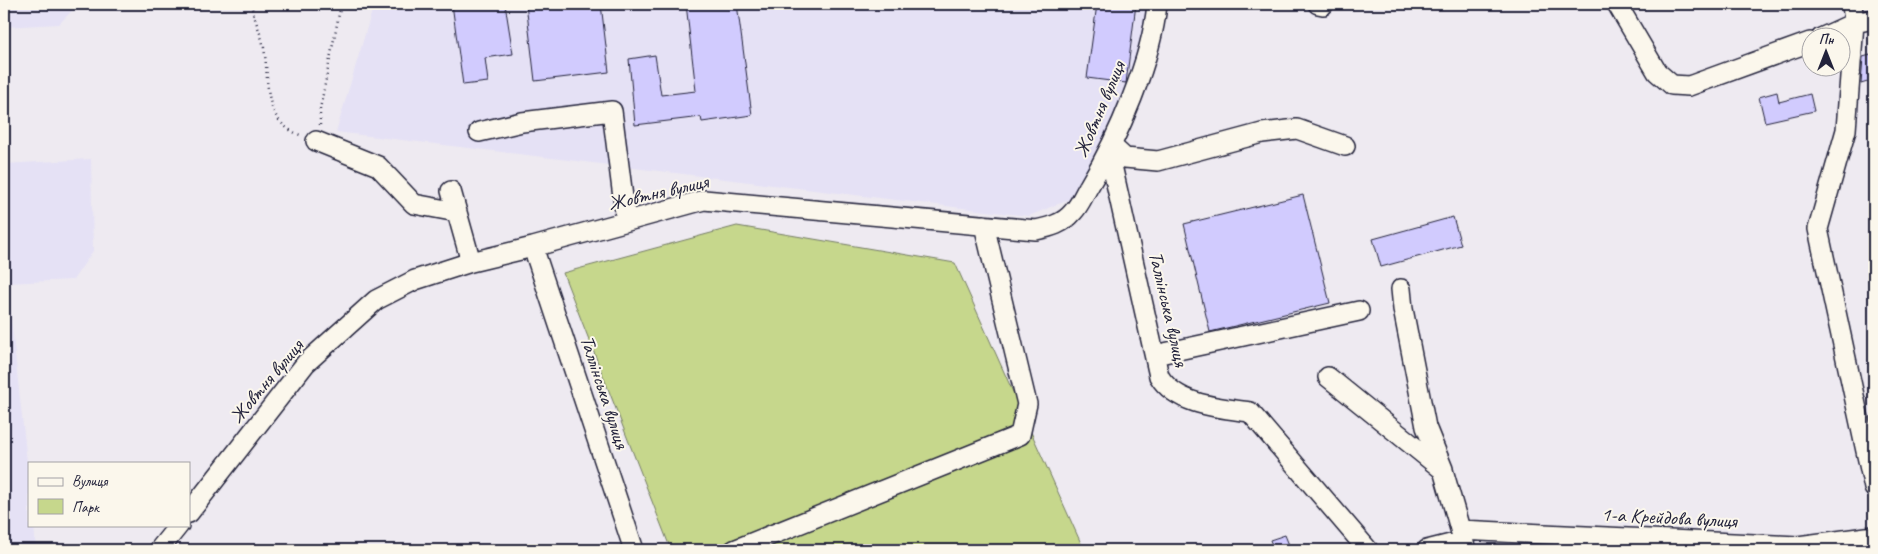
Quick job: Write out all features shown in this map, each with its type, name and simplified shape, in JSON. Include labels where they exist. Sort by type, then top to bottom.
[{"type":"street","name":"Жовтня вулиця","points":[[190,511],[306,363],[376,300],[414,280],[471,262],[534,247],[704,200],[724,200],[1036,230],[1055,226],[1073,213],[1110,149],[1147,54],[1158,4]]},
{"type":"street","points":[[1617,4],[1657,72],[1672,85],[1689,86],[1800,46]]},
{"type":"street","points":[[1852,4],[1854,23],[1846,130],[1818,230],[1874,488]]},
{"type":"street","points":[[1843,28],[1854,23],[1874,19]]},
{"type":"street","points":[[479,132],[522,122],[612,111],[626,222]]},
{"type":"street","points":[[1110,149],[1125,158],[1158,162],[1262,133],[1297,130],[1345,146]]},
{"type":"street","points":[[316,141],[335,147],[378,166],[414,204],[457,212]]},
{"type":"street","name":"Таллінська вулиця","points":[[1110,149],[1159,376],[1166,389],[1208,406],[1250,412],[1368,550]]},
{"type":"street","points":[[451,191],[471,262]]},
{"type":"street","points":[[734,550],[1020,435],[1028,404],[984,225]]},
{"type":"street","name":"Таллінська вулиця","points":[[534,247],[634,550]]},
{"type":"street","points":[[1401,289],[1403,309],[1426,427],[1443,470],[1463,540],[1427,550]]},
{"type":"street","points":[[1155,355],[1359,311]]},
{"type":"street","points":[[1328,377],[1443,470]]},
{"type":"street","points":[[159,550],[178,526]]},
{"type":"street","name":"1-а Крейдова вулиця","points":[[1463,540],[1801,548],[1874,536]]},
{"type":"path","points":[[251,4],[264,47],[267,88],[273,114],[291,132],[316,141]]},
{"type":"path","points":[[335,147],[320,129],[320,109],[341,4]]},
{"type":"shaded area","points":[[4,4],[79,4],[59,24],[4,27]]},
{"type":"shaded area","points":[[374,4],[1152,4],[1133,82],[1075,197],[1029,216],[336,132]]},
{"type":"shaded area","points":[[91,159],[93,251],[73,280],[7,283],[28,470],[28,526],[34,526],[36,550],[4,550],[4,164]]},
{"type":"green space","points":[[737,226],[955,263],[1084,550],[671,550],[563,273]]},
{"type":"building","points":[[452,4],[505,4],[513,54],[485,58],[488,82],[463,85]]},
{"type":"building","points":[[526,4],[601,4],[609,72],[535,81]]},
{"type":"building","points":[[686,4],[737,4],[752,115],[702,122],[701,117],[635,125],[629,59],[655,55],[661,95],[696,91]]},
{"type":"building","points":[[1097,4],[1136,4],[1126,83],[1087,78]]},
{"type":"building","points":[[1874,54],[1874,80],[1861,84],[1863,57]]},
{"type":"building","points":[[1777,92],[1779,102],[1810,94],[1814,111],[1765,122],[1759,97]]},
{"type":"building","points":[[1303,195],[1330,303],[1210,332],[1184,224]]},
{"type":"building","points":[[1453,217],[1461,245],[1381,267],[1373,239]]},
{"type":"building","points":[[1285,535],[1291,550],[1274,550],[1270,540]]}]
